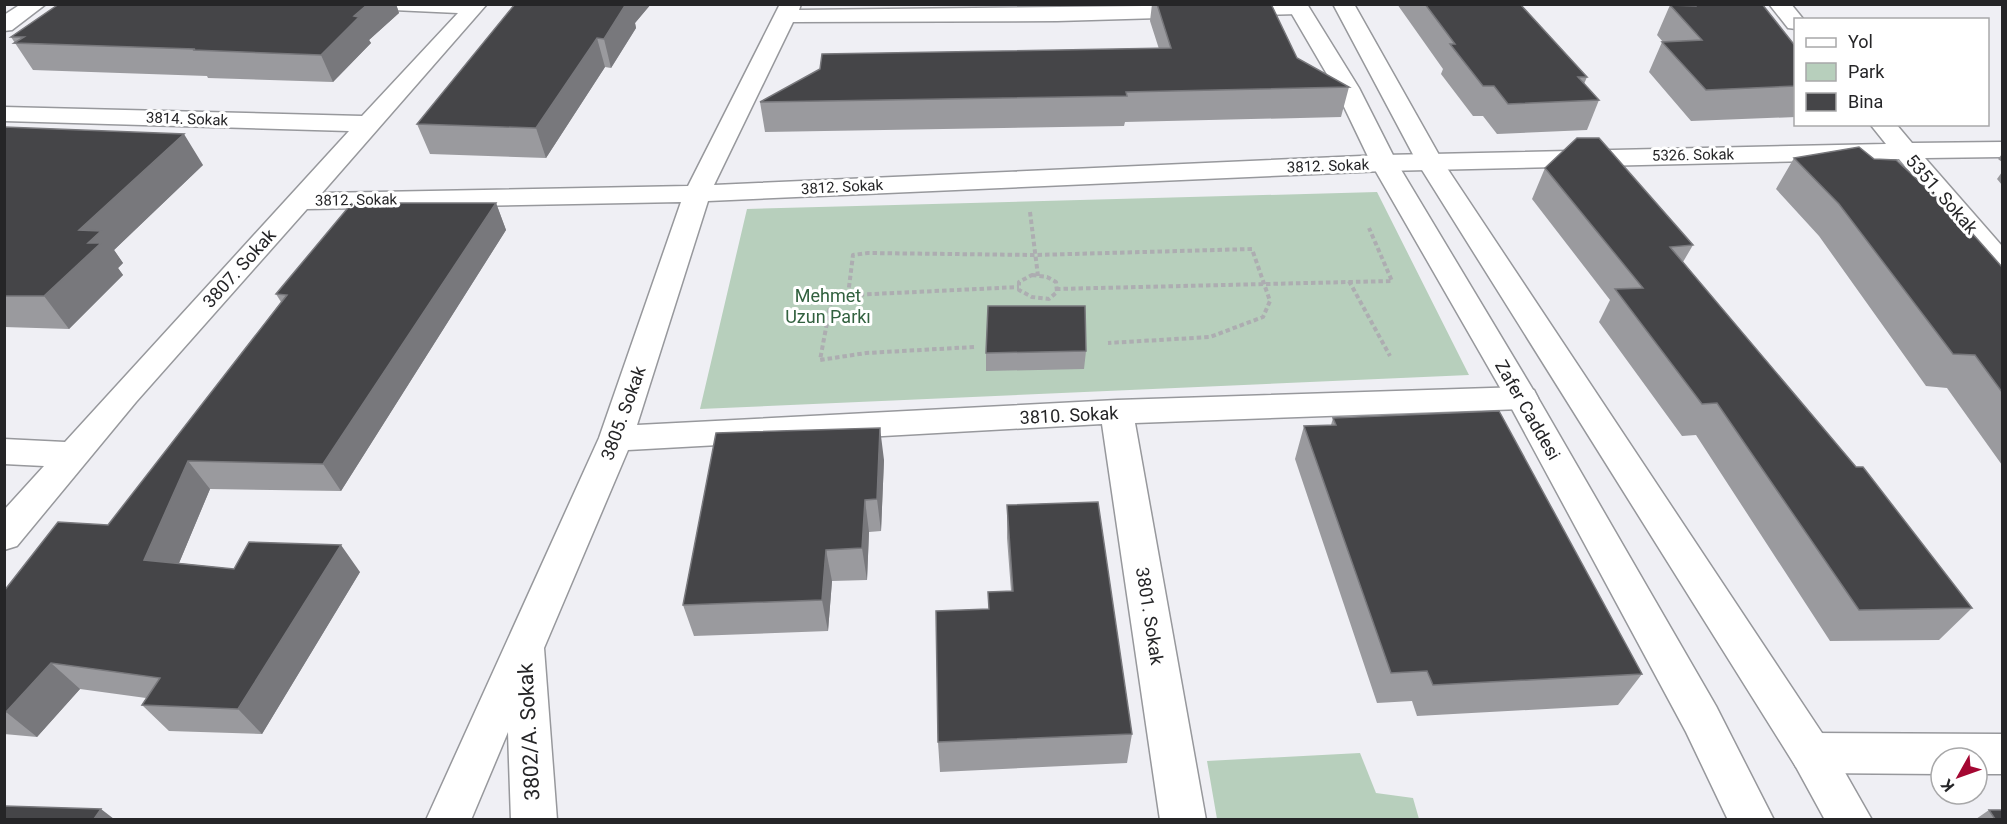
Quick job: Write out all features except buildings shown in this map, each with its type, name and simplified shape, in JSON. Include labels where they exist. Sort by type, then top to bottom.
[{"type":"street","points":[[4,25],[36,4]]},
{"type":"street","points":[[393,4],[476,6]]},
{"type":"street","points":[[1343,4],[1430,162],[1811,753],[1850,819]]},
{"type":"street","points":[[1779,4],[1794,21]]},
{"type":"street","name":"3807. Sokak","points":[[4,536],[476,6]]},
{"type":"street","points":[[788,10],[1057,15],[1297,6]]},
{"type":"street","name":"Zafer Caddesi","points":[[1297,6],[1347,88],[1384,163],[1522,398],[1701,719],[1752,819]]},
{"type":"street","name":"3805. Sokak","points":[[448,819],[616,438],[698,194],[788,10]]},
{"type":"street","name":"3814. Sokak","points":[[4,114],[369,124]]},
{"type":"street","name":"5351. Sokak","points":[[1884,126],[2002,263]]},
{"type":"street","name":"5326. Sokak","points":[[1384,163],[2002,148]]},
{"type":"street","name":"3812. Sokak","points":[[300,201],[698,194],[1384,163]]},
{"type":"street","name":"3810. Sokak","points":[[616,438],[1118,412],[1522,398]]},
{"type":"street","name":"3801. Sokak","points":[[1118,412],[1184,819]]},
{"type":"street","points":[[4,451],[74,455]]},
{"type":"street","name":"3802/A. Sokak","points":[[525,644],[534,819]]},
{"type":"street","points":[[1811,753],[2002,754]]},
{"type":"path","points":[[1028,178],[1038,276]]},
{"type":"path","points":[[1056,289],[1392,281],[1369,228]]},
{"type":"path","points":[[848,295],[853,255],[1035,255],[1252,249],[1270,301],[1263,317],[1210,337],[1108,343]]},
{"type":"path","points":[[1032,275],[1038,276],[1047,277],[1056,282],[1057,292],[1049,299],[1032,297],[1019,290],[1019,282],[1032,275]]},
{"type":"path","points":[[1349,281],[1390,356]]},
{"type":"path","points":[[974,347],[866,353],[820,360],[832,296],[1019,287]]},
{"type":"green space","name":"Mehmet Uzun Parkı","points":[[1377,192],[1469,375],[700,409],[747,209]]},
{"type":"green space","points":[[1360,753],[1376,793],[1413,798],[1419,819],[1217,819],[1207,761]]}]
